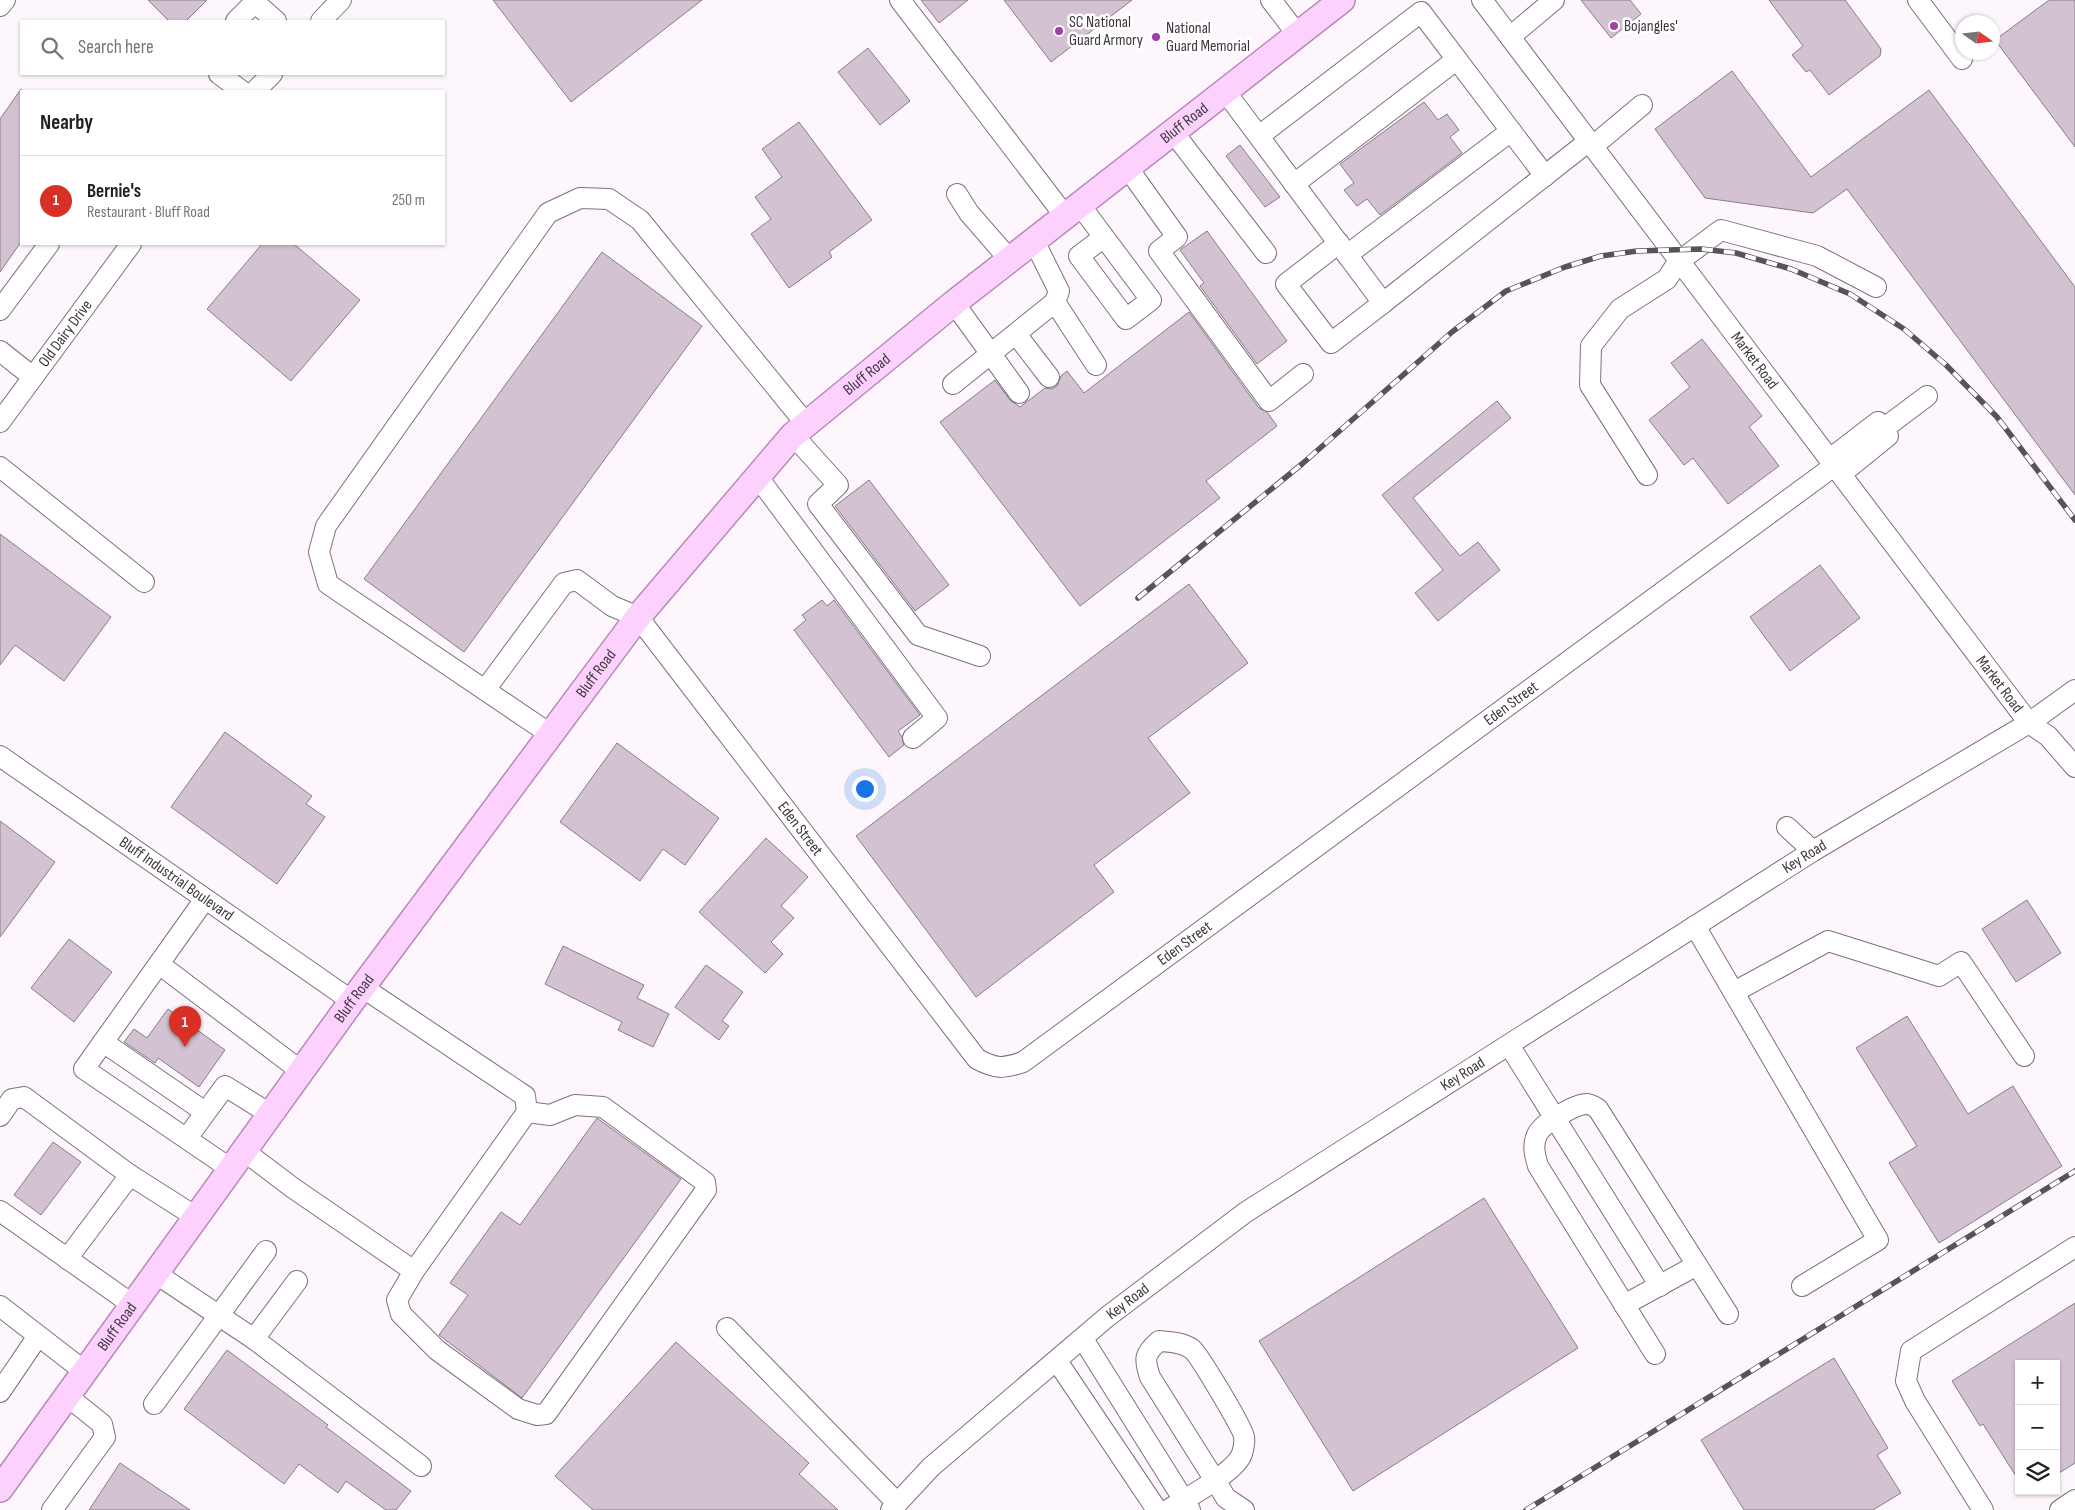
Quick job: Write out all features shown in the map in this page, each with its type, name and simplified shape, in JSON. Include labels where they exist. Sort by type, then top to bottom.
[{"type":"main road","name":"Bluff Road","points":[[1,1484],[67,1396],[357,994],[638,617],[799,429],[954,303],[1342,0]]},
{"type":"street","points":[[0,6],[5,0]]},
{"type":"street","points":[[322,20],[341,0]]},
{"type":"street","points":[[900,0],[1072,211],[1104,237]]},
{"type":"street","points":[[1271,0],[1297,34]]},
{"type":"street","name":"Market Road","points":[[1482,0],[1678,262],[2029,723],[2048,736],[2075,767]]},
{"type":"street","points":[[1510,37],[1554,0]]},
{"type":"street","points":[[1918,0],[1955,50]]},
{"type":"street","points":[[237,20],[250,7],[259,6],[275,20]]},
{"type":"street","points":[[1259,136],[1421,12],[1545,176]]},
{"type":"street","points":[[1294,184],[1456,60]]},
{"type":"street","points":[[220,75],[241,90]]},
{"type":"street","points":[[256,90],[271,75]]},
{"type":"street","points":[[1225,91],[1383,303]]},
{"type":"street","points":[[1511,131],[1343,249],[1286,284],[1331,342],[1545,176],[1642,105]]},
{"type":"street","points":[[1173,132],[1266,253]]},
{"type":"street","points":[[1127,167],[1177,237],[1159,250],[1269,400],[1303,374]]},
{"type":"street","points":[[957,194],[968,213],[1010,260]]},
{"type":"street","points":[[550,734],[328,584],[318,552],[326,526],[548,213],[580,198],[609,199],[640,220],[799,429],[838,485],[818,504],[918,635],[980,656]]},
{"type":"street","points":[[1647,475],[1590,385],[1591,346],[1620,309],[1667,279],[1678,262],[1721,230],[1817,256],[1876,287]]},
{"type":"street","points":[[953,384],[1055,302],[1059,291],[1034,241]]},
{"type":"street","points":[[0,310],[48,245]]},
{"type":"street","name":"Old Dairy Drive","points":[[0,422],[128,245]]},
{"type":"street","points":[[1055,302],[1096,365]]},
{"type":"street","points":[[954,303],[1019,393]]},
{"type":"street","points":[[1016,334],[1049,376]]},
{"type":"street","points":[[0,351],[33,377]]},
{"type":"street","name":"Eden Street","points":[[638,617],[977,1059],[999,1068],[1024,1062],[1835,467],[1927,396]]},
{"type":"street","points":[[0,467],[144,582]]},
{"type":"street","points":[[757,476],[937,718],[913,738]]},
{"type":"street","points":[[485,690],[564,583],[576,580],[612,606],[638,617]]},
{"type":"street","name":"Key Road","points":[[894,1507],[931,1467],[1107,1317],[1246,1212],[1813,851],[2029,723],[2075,690]]},
{"type":"street","name":"Bluff Industrial Boulevard","points":[[0,756],[205,899],[525,1096],[527,1112]]},
{"type":"street","points":[[1787,827],[1813,851]]},
{"type":"street","points":[[205,899],[84,1069],[187,1138],[293,1188],[414,1271]]},
{"type":"street","points":[[1695,926],[1878,1240],[1802,1286]]},
{"type":"street","points":[[1734,992],[1828,940],[1940,976],[1961,962],[2024,1056]]},
{"type":"street","points":[[159,964],[301,1071]]},
{"type":"street","points":[[103,1042],[205,1112]]},
{"type":"street","points":[[1509,1045],[1660,1286]]},
{"type":"street","points":[[187,1138],[225,1086],[270,1114]]},
{"type":"street","points":[[0,1116],[12,1099],[24,1097],[130,1175],[196,1217]]},
{"type":"street","points":[[1655,1354],[1538,1166],[1534,1151],[1536,1136],[1540,1128],[1576,1106],[1587,1104],[1598,1109],[1728,1314]]},
{"type":"street","points":[[575,1106],[603,1107],[705,1182],[706,1190],[546,1414],[537,1415],[518,1409],[437,1350],[401,1314],[397,1300],[414,1271],[527,1112],[550,1114],[575,1106]]},
{"type":"street","points":[[68,1259],[130,1175]]},
{"type":"street","points":[[0,1211],[133,1305]]},
{"type":"street","points":[[1983,1510],[1915,1401],[1909,1388],[1906,1381],[1911,1351],[2075,1247]]},
{"type":"street","points":[[154,1404],[266,1251]]},
{"type":"street","points":[[1624,1305],[1697,1264]]},
{"type":"street","points":[[155,1274],[254,1339],[421,1466]]},
{"type":"street","points":[[254,1339],[297,1281]]},
{"type":"street","points":[[0,1306],[84,1371]]},
{"type":"street","points":[[727,1328],[894,1507]]},
{"type":"street","points":[[0,1392],[38,1336]]},
{"type":"street","points":[[1083,1339],[1181,1506],[1215,1479],[1232,1468],[1242,1455],[1244,1437],[1238,1421],[1193,1350],[1178,1342],[1159,1341],[1149,1350],[1145,1362],[1150,1378],[1215,1479],[1226,1498],[1244,1510]]},
{"type":"street","points":[[1056,1361],[1157,1510]]},
{"type":"street","points":[[52,1510],[105,1437],[102,1424],[67,1396]]},
{"type":"street","points":[[2060,1510],[2075,1500]]},
{"type":"building","points":[[148,0],[207,0],[187,20],[168,20]]},
{"type":"building","points":[[493,0],[702,0],[571,102]]},
{"type":"building","points":[[921,0],[968,0],[939,23]]},
{"type":"building","name":"SC National Guard Armory","points":[[1004,0],[1132,0],[1051,62]]},
{"type":"building","name":"Bojangles'","points":[[1581,0],[1630,0],[1641,14],[1611,38]]},
{"type":"building","points":[[1769,0],[1845,0],[1881,49],[1880,56],[1829,95],[1810,70],[1806,72],[1792,55],[1803,46]]},
{"type":"building","points":[[2049,0],[2075,0],[2075,147],[2000,47],[2000,36]]},
{"type":"building","points":[[868,48],[910,101],[880,125],[838,72]]},
{"type":"building","points":[[1732,71],[1811,177],[1929,90],[2075,287],[2075,495],[1847,189],[1813,213],[1705,198],[1655,129]]},
{"type":"building","points":[[20,90],[20,243],[0,272],[0,119]]},
{"type":"building","points":[[1424,102],[1438,120],[1447,114],[1459,130],[1450,137],[1462,153],[1380,215],[1367,199],[1357,206],[1344,190],[1354,183],[1340,164]]},
{"type":"building","points":[[799,122],[872,220],[829,252],[832,257],[789,288],[751,234],[771,219],[755,197],[782,177],[762,149]]},
{"type":"building","points":[[1240,145],[1280,197],[1265,207],[1226,156]]},
{"type":"building","points":[[1207,231],[1287,341],[1257,364],[1200,286],[1204,283],[1180,250]]},
{"type":"building","points":[[261,245],[295,245],[360,300],[291,381],[207,309]]},
{"type":"building","points":[[602,252],[702,326],[464,652],[364,579]]},
{"type":"building","points":[[1189,312],[1259,408],[1267,412],[1277,426],[1206,481],[1220,498],[1080,606],[940,422],[995,380],[1010,400],[1020,407],[1045,388],[1051,389],[1057,386],[1061,376],[1067,371],[1084,393]]},
{"type":"building","points":[[1702,339],[1762,416],[1749,427],[1779,466],[1728,504],[1693,458],[1684,465],[1649,420],[1690,387],[1671,363]]},
{"type":"building","points":[[1497,401],[1511,418],[1413,498],[1460,556],[1478,542],[1500,570],[1438,621],[1415,593],[1443,570],[1382,495]]},
{"type":"building","points":[[869,480],[949,585],[915,611],[835,506]]},
{"type":"building","points":[[0,534],[111,617],[64,681],[15,645],[0,665]]},
{"type":"building","points":[[1820,565],[1860,618],[1790,671],[1750,617]]},
{"type":"building","points":[[1189,584],[1248,663],[1148,738],[1190,793],[1094,865],[1114,892],[976,997],[856,836]]},
{"type":"building","points":[[822,600],[827,606],[834,600],[920,715],[898,731],[904,745],[889,757],[794,630],[806,620],[802,615]]},
{"type":"building","points":[[225,732],[312,796],[306,804],[325,817],[277,884],[171,807]]},
{"type":"building","points":[[617,743],[719,818],[685,865],[663,849],[640,881],[560,822]]},
{"type":"building","points":[[0,821],[55,862],[0,937]]},
{"type":"building","points":[[766,838],[808,877],[781,906],[794,918],[771,942],[783,954],[765,973],[699,912]]},
{"type":"building","points":[[2027,900],[2061,953],[2016,982],[1982,929]]},
{"type":"building","points":[[69,939],[112,972],[74,1022],[31,988]]},
{"type":"building","points":[[563,946],[644,985],[637,998],[669,1014],[653,1047],[618,1030],[622,1022],[545,984]]},
{"type":"building","points":[[706,965],[743,992],[722,1021],[729,1026],[719,1040],[675,1007]]},
{"type":"building","points":[[168,1009],[225,1050],[199,1087],[158,1058],[155,1063],[124,1042],[134,1029],[147,1038]]},
{"type":"building","points":[[1907,1016],[1968,1114],[2013,1086],[2062,1166],[1939,1243],[1889,1163],[1917,1146],[1856,1048]]},
{"type":"building","points":[[597,1118],[681,1179],[522,1398],[439,1335],[468,1295],[450,1283],[501,1212],[520,1225]]},
{"type":"building","points":[[53,1142],[81,1162],[41,1215],[14,1195]]},
{"type":"building","points":[[1484,1198],[1578,1348],[1353,1491],[1259,1341]]},
{"type":"building","points":[[2075,1303],[2075,1463],[2060,1472],[2060,1360],[2015,1360],[2015,1475],[1983,1424],[1980,1426],[1952,1381]]},
{"type":"building","points":[[676,1342],[809,1463],[799,1474],[838,1510],[593,1510],[555,1476]]},
{"type":"building","points":[[227,1350],[328,1425],[326,1427],[411,1491],[396,1510],[386,1510],[346,1481],[338,1493],[299,1464],[284,1484],[184,1409]]},
{"type":"building","points":[[1834,1358],[1888,1448],[1877,1455],[1901,1493],[1873,1510],[1744,1510],[1701,1440]]},
{"type":"building","points":[[120,1463],[190,1510],[89,1510]]},
{"type":"railway","points":[[1138,598],[1302,464],[1452,332],[1506,291],[1565,267],[1601,256],[1637,251],[1701,249],[1736,253],[1791,269],[1850,294],[1904,329],[1946,365],[1997,417],[2075,520]]},
{"type":"railway","points":[[1526,1510],[2075,1171]]},
{"type":"place","name":"Bojangles'","points":[[1614,26]]},
{"type":"place","name":"SC National Guard Armory","points":[[1059,31]]},
{"type":"place","name":"National Guard Memorial","points":[[1156,37]]},
{"type":"place","name":"Bernie's","points":[[185,1047]]}]
